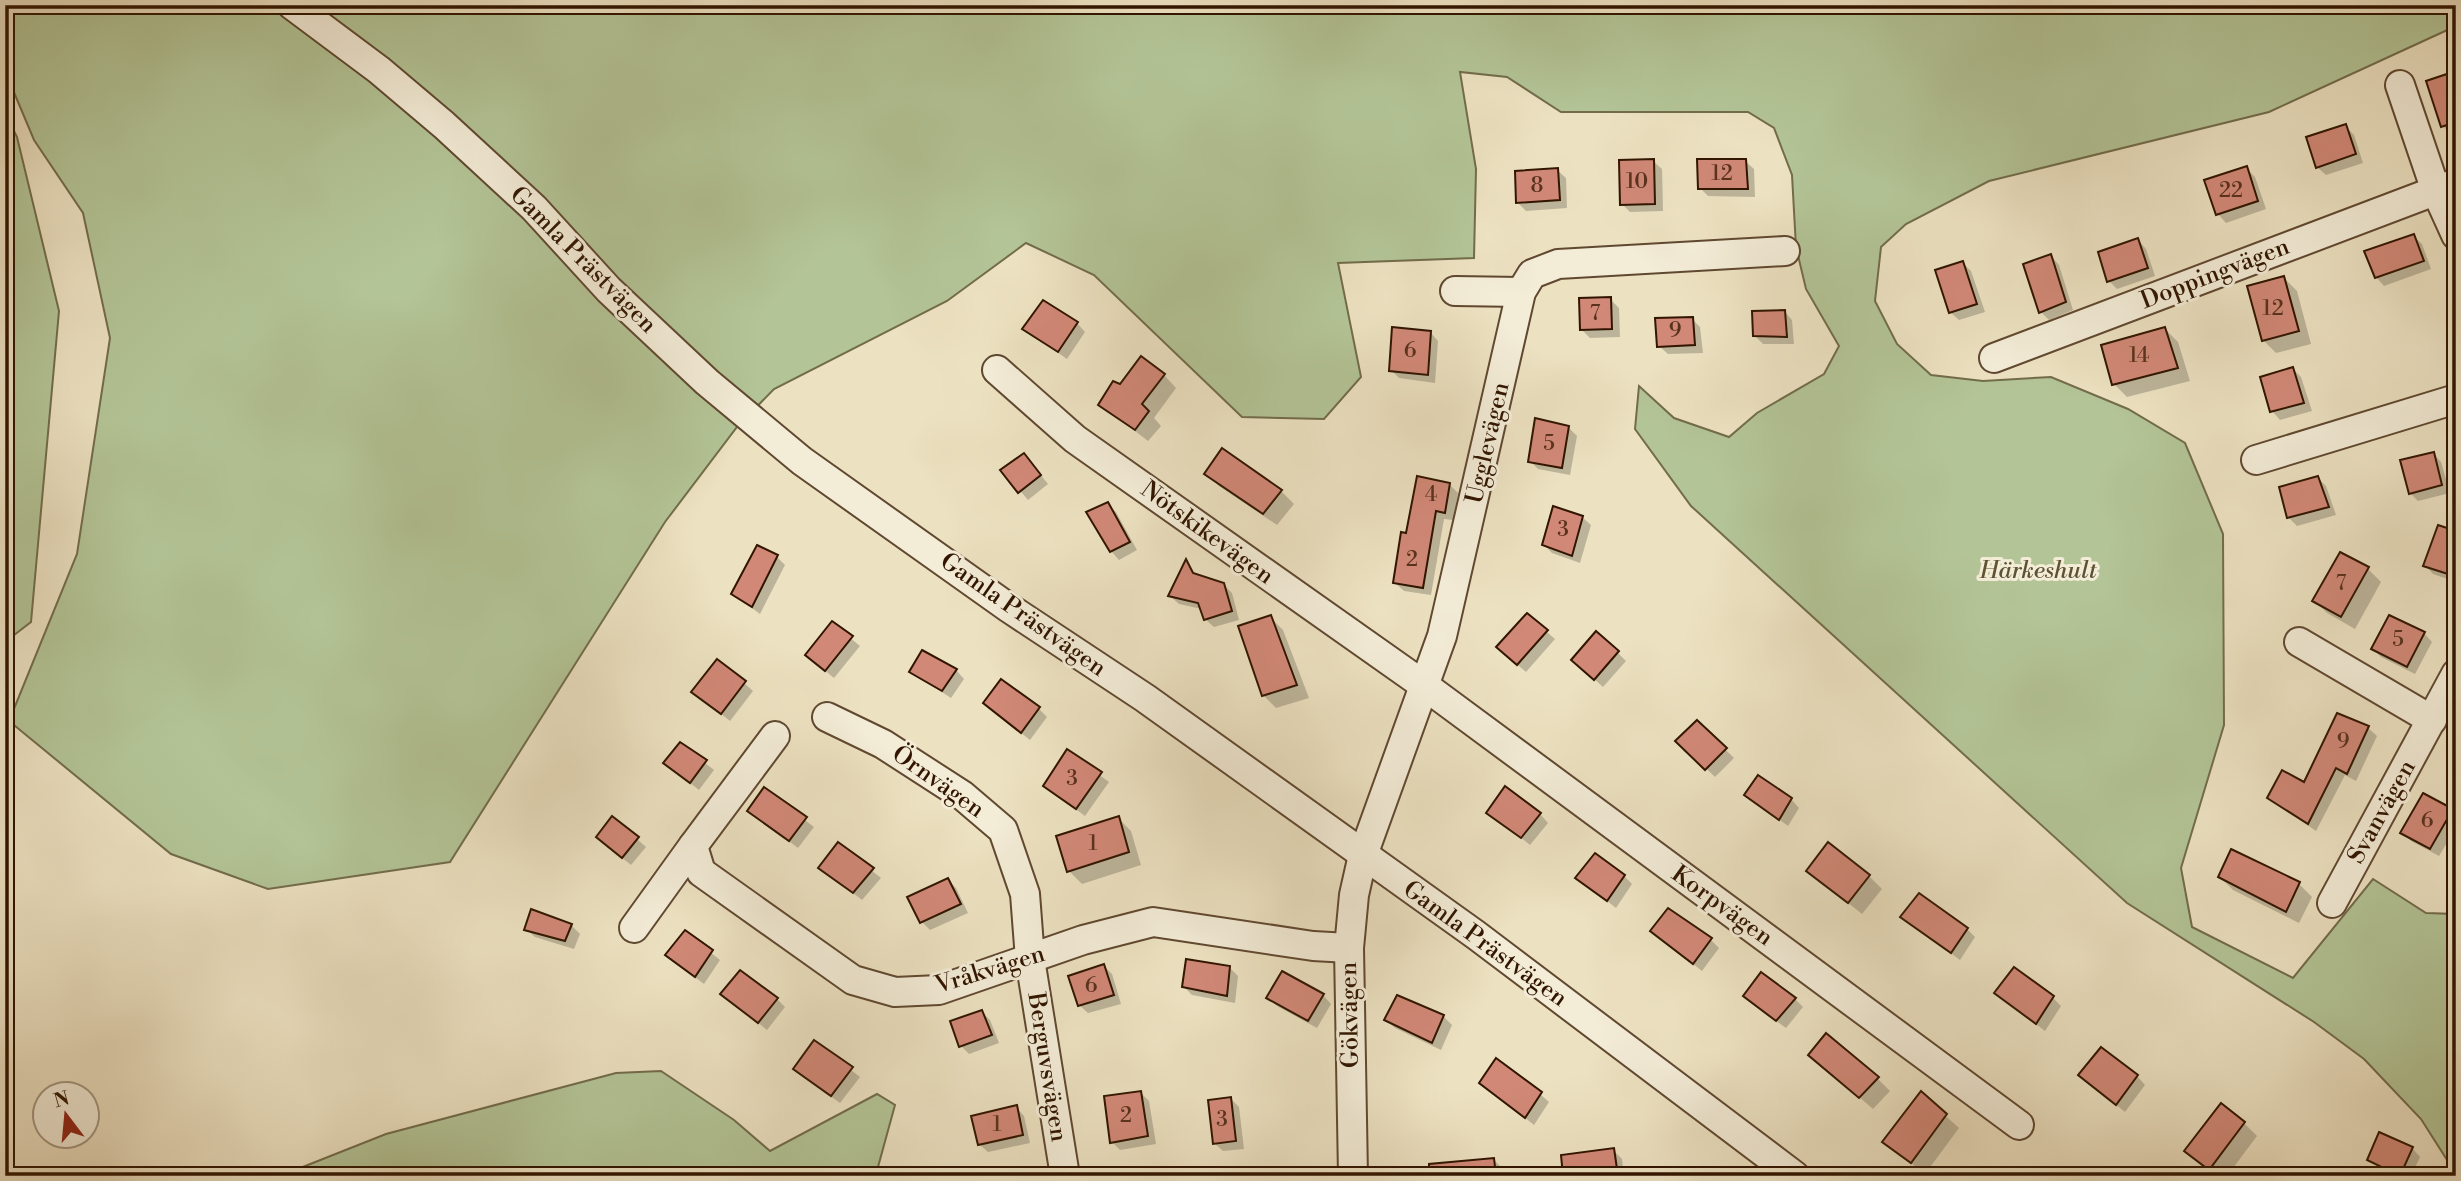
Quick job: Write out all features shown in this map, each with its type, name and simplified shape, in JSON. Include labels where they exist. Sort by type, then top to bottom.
[{"type":"street","name":"Gamla Prästvägen","points":[[292,5],[379,70],[444,125],[534,208],[609,290],[648,327],[707,382],[802,461],[1009,608],[1156,706],[1476,935],[1796,1176]]},
{"type":"street","points":[[2400,85],[2446,187],[2456,234]]},
{"type":"street","name":"Doppingvägen","points":[[1994,358],[2446,187]]},
{"type":"street","points":[[1455,291],[1521,292],[1532,274],[1558,264],[1785,251]]},
{"type":"street","name":"Ugglevägen","points":[[1363,855],[1443,636],[1521,292]]},
{"type":"street","name":"Nötskikevägen","points":[[997,370],[1075,439],[1425,686]]},
{"type":"street","points":[[2256,460],[2456,399]]},
{"type":"street","points":[[2300,642],[2432,720]]},
{"type":"street","name":"Svanvägen","points":[[2332,903],[2456,674]]},
{"type":"street","name":"Korpvägen","points":[[1425,686],[2019,1125]]},
{"type":"street","name":"Örnvägen","points":[[827,717],[883,744],[962,795],[1003,830],[1025,894],[1030,959]]},
{"type":"street","points":[[634,928],[775,736]]},
{"type":"street","name":"Vråkvägen","points":[[693,846],[701,872],[853,980],[895,992],[939,990],[1083,940],[1153,922],[1312,946],[1349,948]]},
{"type":"street","name":"Gökvägen","points":[[1353,1176],[1349,948],[1354,895],[1363,855]]},
{"type":"street","name":"Berguvsvägen","points":[[1030,959],[1065,1176]]},
{"type":"green space","name":"Härkeshult","points":[[5,5],[2456,5],[2456,26],[2269,112],[1989,181],[1906,224],[1881,247],[1875,301],[1897,344],[1931,375],[1983,381],[2051,377],[2128,409],[2185,443],[2223,534],[2224,725],[2181,868],[2192,927],[2293,978],[2373,879],[2426,913],[2456,914],[2456,1174],[2421,1119],[2364,1059],[2314,1022],[2127,903],[1691,506],[1635,429],[1639,386],[1674,418],[1729,437],[1757,413],[1824,374],[1839,346],[1806,289],[1796,247],[1792,175],[1774,128],[1748,112],[1561,112],[1507,77],[1460,72],[1476,169],[1474,258],[1338,263],[1361,377],[1324,419],[1242,417],[1094,275],[1026,243],[947,301],[774,389],[737,427],[665,522],[450,862],[268,889],[171,854],[9,721],[77,554],[110,338],[83,213],[34,140],[5,71]]},
{"type":"green space","points":[[5,113],[17,137],[59,311],[31,622],[5,642]]},
{"type":"green space","points":[[661,1071],[734,1120],[770,1151],[877,1094],[895,1105],[878,1167],[881,1176],[280,1176],[386,1134],[616,1073]]},
{"type":"building","points":[[2456,71],[2456,122],[2441,127],[2426,81]]},
{"type":"building","points":[[2346,124],[2356,154],[2316,168],[2306,137]]},
{"type":"building","points":[[1654,159],[1655,204],[1620,205],[1619,160]]},
{"type":"building","points":[[1697,159],[1746,159],[1748,189],[1698,189]]},
{"type":"building","points":[[2247,166],[2258,201],[2216,215],[2204,180]]},
{"type":"building","points":[[1558,168],[1560,200],[1516,203],[1515,171]]},
{"type":"building","points":[[2414,234],[2424,261],[2375,278],[2364,251]]},
{"type":"building","points":[[2138,238],[2148,268],[2107,282],[2098,252]]},
{"type":"building","points":[[2051,254],[2066,302],[2039,313],[2023,264]]},
{"type":"building","points":[[1963,261],[1977,304],[1949,313],[1935,270]]},
{"type":"building","points":[[2284,276],[2299,331],[2262,341],[2247,286]]},
{"type":"building","points":[[1611,297],[1612,329],[1580,330],[1579,298]]},
{"type":"building","points":[[1043,300],[1078,322],[1058,352],[1022,329]]},
{"type":"building","points":[[1785,310],[1787,337],[1753,336],[1752,311]]},
{"type":"building","points":[[1693,317],[1695,345],[1657,347],[1655,318]]},
{"type":"building","points":[[1392,327],[1431,331],[1428,375],[1389,371]]},
{"type":"building","points":[[2165,327],[2178,368],[2112,385],[2101,345]]},
{"type":"building","points":[[1141,356],[1165,374],[1142,404],[1149,411],[1135,430],[1098,405],[1113,381],[1120,384]]},
{"type":"building","points":[[2293,367],[2304,403],[2270,412],[2260,377]]},
{"type":"building","points":[[1535,418],[1569,426],[1562,468],[1528,462]]},
{"type":"building","points":[[1222,448],[1282,490],[1263,514],[1204,474]]},
{"type":"building","points":[[2434,452],[2442,485],[2409,494],[2400,460]]},
{"type":"building","points":[[1024,453],[1041,475],[1018,493],[1000,470]]},
{"type":"building","points":[[1417,476],[1450,483],[1445,513],[1436,511],[1423,588],[1393,583],[1401,532],[1406,533]]},
{"type":"building","points":[[2318,476],[2329,507],[2287,518],[2279,487]]},
{"type":"building","points":[[1108,502],[1130,542],[1110,552],[1086,512]]},
{"type":"building","points":[[1553,506],[1583,516],[1572,556],[1542,545]]},
{"type":"building","points":[[2438,525],[2456,531],[2456,554],[2448,574],[2423,566]]},
{"type":"building","points":[[757,545],[778,555],[752,607],[731,594]]},
{"type":"building","points":[[2340,552],[2369,567],[2341,617],[2312,601]]},
{"type":"building","points":[[1186,559],[1193,573],[1224,583],[1232,611],[1204,620],[1198,603],[1168,596]]},
{"type":"building","points":[[1527,613],[1548,630],[1517,665],[1496,647]]},
{"type":"building","points":[[1271,615],[1297,685],[1262,696],[1238,626]]},
{"type":"building","points":[[2389,615],[2425,632],[2407,667],[2371,649]]},
{"type":"building","points":[[832,621],[853,636],[825,671],[805,655]]},
{"type":"building","points":[[1596,631],[1619,651],[1594,680],[1571,660]]},
{"type":"building","points":[[922,650],[957,669],[942,691],[909,672]]},
{"type":"building","points":[[717,659],[746,681],[721,714],[691,692]]},
{"type":"building","points":[[1001,679],[1040,707],[1021,733],[983,703]]},
{"type":"building","points":[[2337,713],[2369,726],[2347,774],[2336,768],[2308,824],[2267,798],[2282,770],[2304,782]]},
{"type":"building","points":[[1697,720],[1727,748],[1705,770],[1675,741]]},
{"type":"building","points":[[680,742],[707,760],[690,783],[663,763]]},
{"type":"building","points":[[1067,749],[1102,772],[1076,809],[1043,786]]},
{"type":"building","points":[[1758,775],[1792,798],[1779,820],[1744,795]]},
{"type":"building","points":[[1505,786],[1541,813],[1521,838],[1486,813]]},
{"type":"building","points":[[764,787],[807,817],[789,841],[747,811]]},
{"type":"building","points":[[2423,793],[2453,809],[2430,849],[2400,833]]},
{"type":"building","points":[[612,816],[639,837],[622,858],[596,837]]},
{"type":"building","points":[[1119,816],[1129,852],[1067,872],[1056,836]]},
{"type":"building","points":[[838,842],[874,868],[853,893],[818,868]]},
{"type":"building","points":[[1828,842],[1870,875],[1848,903],[1806,871]]},
{"type":"building","points":[[2231,849],[2300,882],[2286,912],[2218,877]]},
{"type":"building","points":[[1595,853],[1625,875],[1607,901],[1575,878]]},
{"type":"building","points":[[948,878],[961,904],[920,923],[907,897]]},
{"type":"building","points":[[1919,893],[1968,928],[1951,953],[1900,917]]},
{"type":"building","points":[[1668,908],[1712,938],[1693,964],[1650,931]]},
{"type":"building","points":[[531,909],[572,924],[565,941],[524,930]]},
{"type":"building","points":[[685,930],[713,950],[695,977],[665,955]]},
{"type":"building","points":[[1186,959],[1230,966],[1227,996],[1182,987]]},
{"type":"building","points":[[1104,964],[1114,995],[1078,1006],[1068,976]]},
{"type":"building","points":[[2014,967],[2054,996],[2036,1024],[1994,993]]},
{"type":"building","points":[[740,970],[778,998],[758,1023],[720,994]]},
{"type":"building","points":[[1282,971],[1324,994],[1308,1021],[1266,998]]},
{"type":"building","points":[[1761,972],[1796,998],[1776,1021],[1743,996]]},
{"type":"building","points":[[1397,995],[1444,1015],[1432,1043],[1384,1020]]},
{"type":"building","points":[[982,1010],[992,1035],[959,1047],[950,1021]]},
{"type":"building","points":[[1826,1033],[1879,1077],[1859,1098],[1808,1055]]},
{"type":"building","points":[[814,1040],[853,1067],[831,1096],[793,1069]]},
{"type":"building","points":[[2101,1047],[2138,1075],[2116,1105],[2078,1075]]},
{"type":"building","points":[[1496,1058],[1542,1092],[1525,1118],[1479,1083]]},
{"type":"building","points":[[1141,1091],[1148,1136],[1110,1143],[1104,1096]]},
{"type":"building","points":[[1921,1091],[1947,1114],[1911,1163],[1882,1142]]},
{"type":"building","points":[[1231,1097],[1236,1141],[1213,1144],[1208,1100]]},
{"type":"building","points":[[2221,1103],[2245,1122],[2209,1170],[2184,1151]]},
{"type":"building","points":[[1017,1105],[1023,1135],[978,1145],[971,1116]]},
{"type":"building","points":[[2379,1132],[2413,1147],[2400,1176],[2367,1160]]},
{"type":"building","points":[[1614,1148],[1618,1176],[1563,1176],[1561,1155]]},
{"type":"building","points":[[1494,1158],[1496,1176],[1429,1176],[1429,1164]]},
{"type":"waterway","points":[[5,318],[9,335],[5,403]]}]
